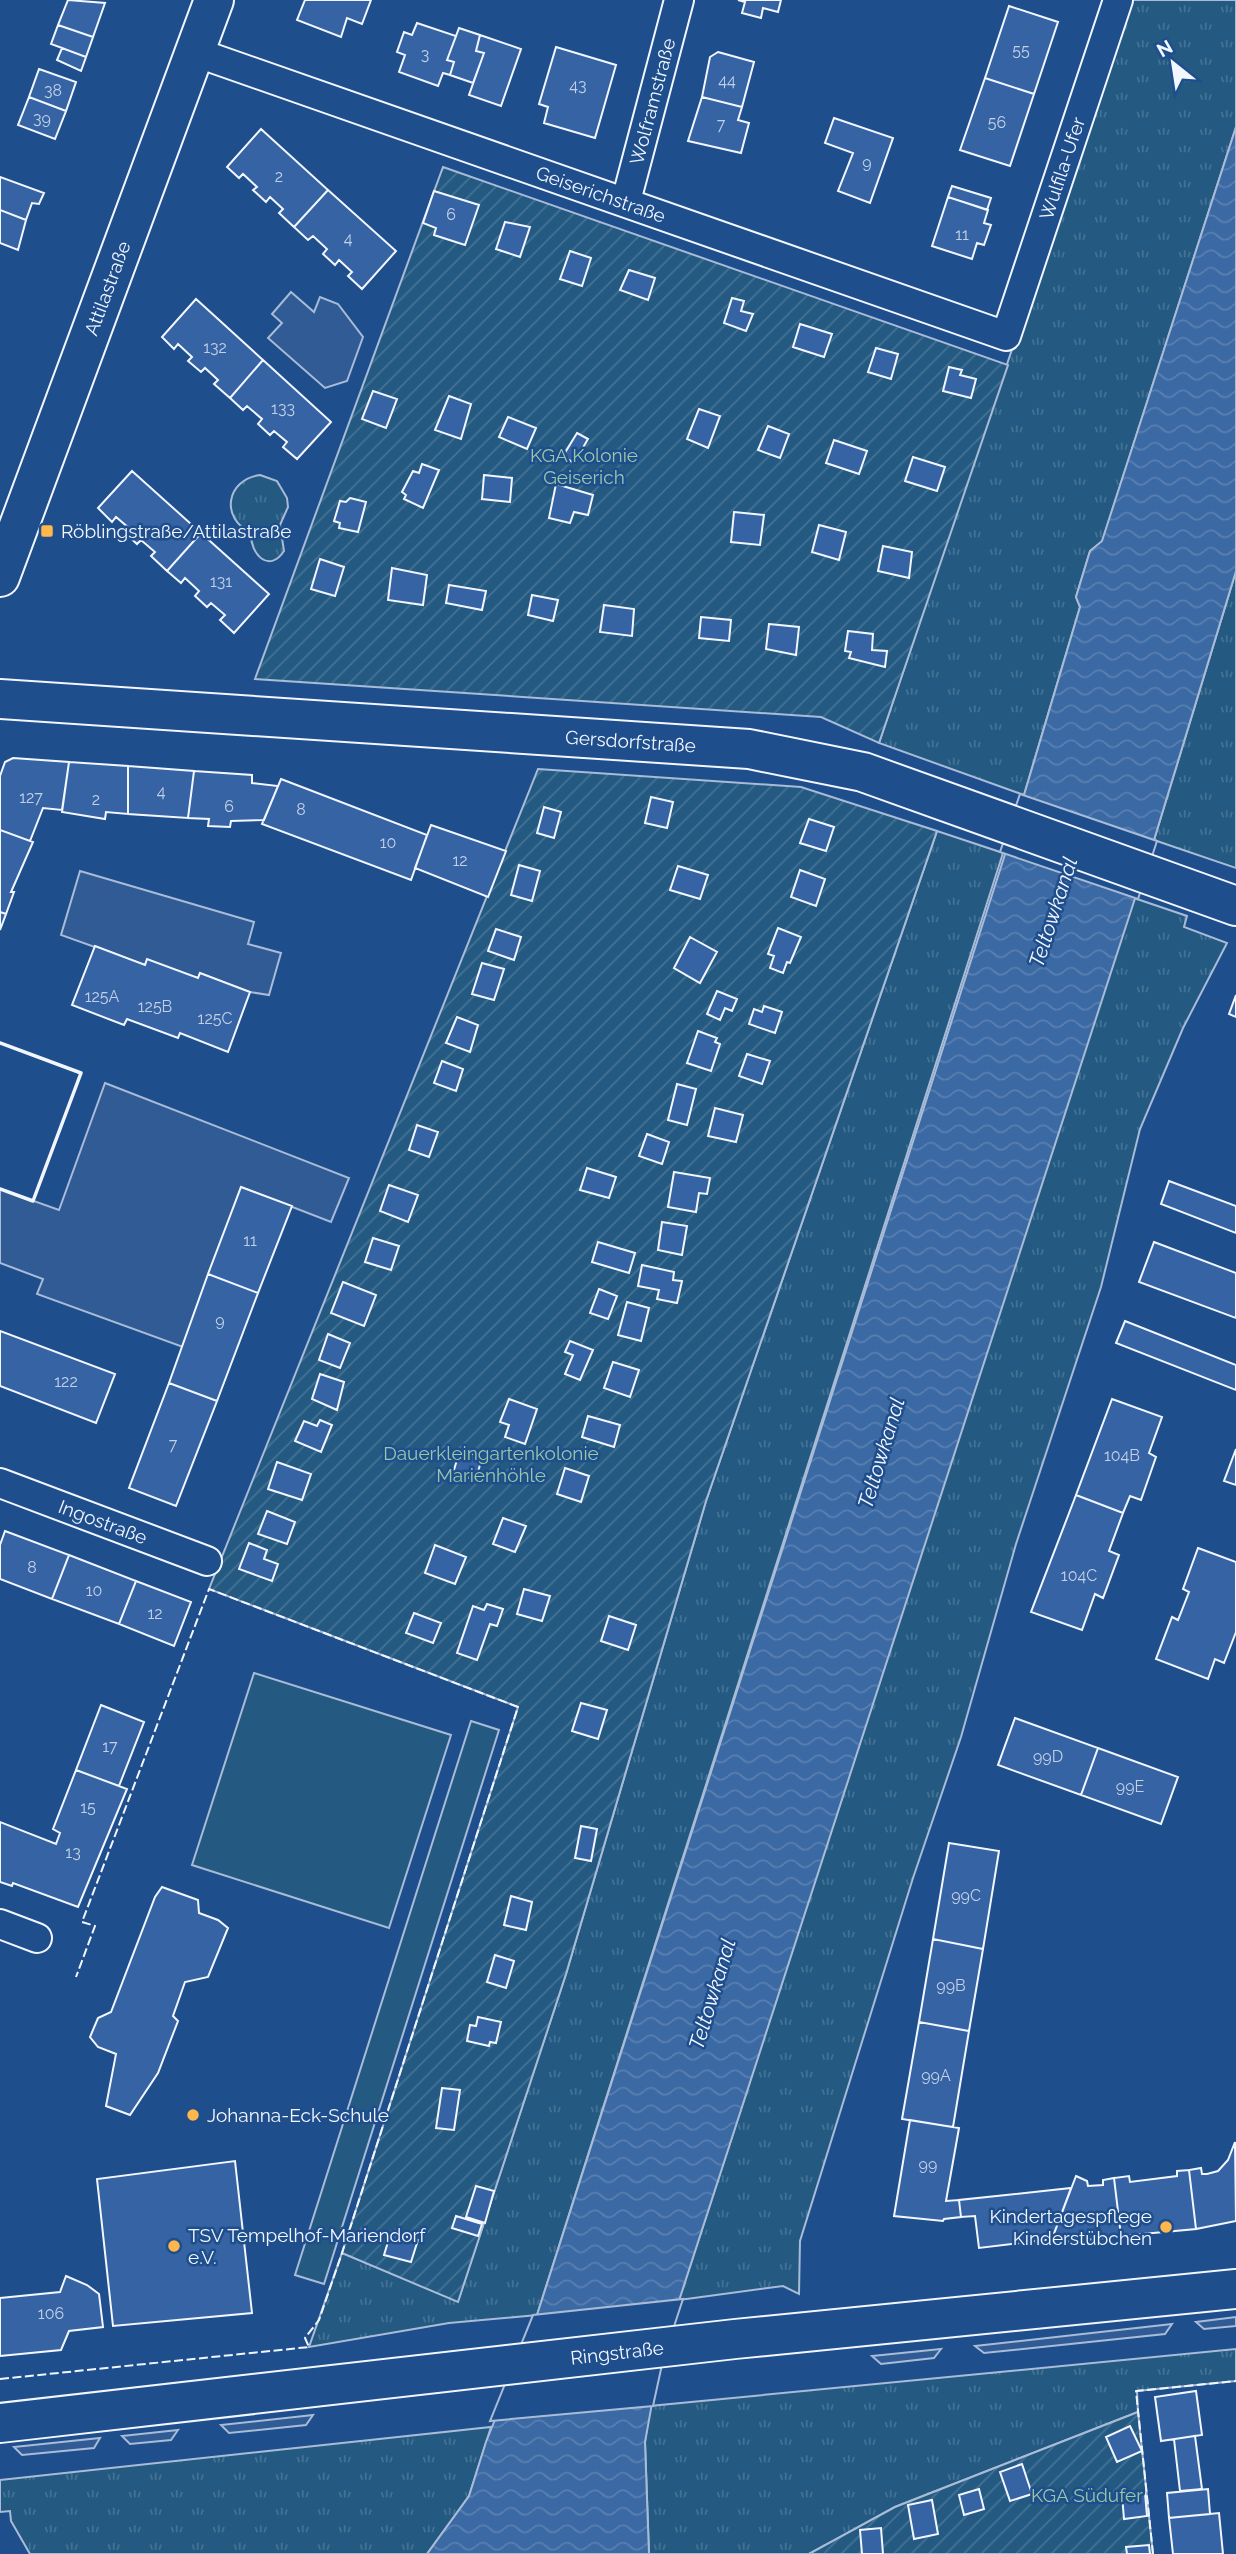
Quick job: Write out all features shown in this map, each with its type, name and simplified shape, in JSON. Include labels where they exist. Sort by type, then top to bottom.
[{"type":"main road","name":"Attilastraße","points":[[0,577],[214,0]]},
{"type":"main road","name":"Gersdorfstraße","points":[[0,699],[749,749],[863,772],[1236,906]]},
{"type":"main road","name":"Ringstraße","points":[[0,2423],[735,2339],[1236,2289]]},
{"type":"street","name":"Wolframstraße","points":[[626,201],[679,0]]},
{"type":"street","name":"Wulfila-Ufer","points":[[1006,336],[1118,0]]},
{"type":"street","name":"Geiserichstraße","points":[[195,52],[1006,336]]},
{"type":"street","name":"Ingostraße","points":[[0,1483],[207,1562]]},
{"type":"street","points":[[0,1924],[37,1938]]},
{"type":"green space","points":[[1130,0],[1236,0],[1236,127],[1102,542],[1090,551],[1076,597],[1080,607],[1024,795],[879,743]]},
{"type":"green space","name":"KGA Kolonie Geiserich","points":[[443,167],[1008,365],[879,743],[821,717],[255,679]]},
{"type":"green space","points":[[260,475],[277,481],[287,498],[288,507],[280,525],[284,551],[272,561],[267,561],[257,554],[251,533],[241,526],[231,509],[231,500],[240,484]]},
{"type":"green space","points":[[1236,571],[1236,868],[1154,840]]},
{"type":"green space","name":"Dauerkleingartenkolonie Marienhöhle","points":[[538,769],[801,787],[937,831],[706,1501],[566,1974],[458,2302],[342,2253],[518,1707],[209,1589]]},
{"type":"green space","points":[[937,831],[1003,853],[537,2315],[449,2323],[309,2347],[342,2253],[458,2301],[566,1974],[706,1501]]},
{"type":"green space","points":[[1134,898],[1187,916],[1184,927],[1227,943],[1183,1028],[1140,1129],[1101,1287],[1016,1544],[961,1737],[913,1878],[800,2241],[799,2294],[783,2286],[679,2300]]},
{"type":"green space","points":[[254,1673],[451,1735],[389,1928],[192,1865]]},
{"type":"green space","points":[[471,1721],[499,1730],[324,2284],[295,2275]]},
{"type":"green space","points":[[1236,2349],[1236,2381],[1137,2391],[1138,2412],[895,2507],[809,2554],[649,2554],[645,2442],[650,2406]]},
{"type":"green space","name":"KGA Südufer","points":[[1138,2412],[1153,2554],[809,2554],[895,2507]]},
{"type":"green space","points":[[491,2427],[469,2496],[427,2554],[30,2554],[11,2521],[10,2511],[0,2512],[0,2480]]},
{"type":"shaded area","points":[[291,292],[314,312],[320,297],[338,304],[363,337],[347,381],[325,388],[268,338],[282,323],[272,314]]},
{"type":"shaded area","points":[[80,871],[254,922],[248,944],[281,953],[269,995],[250,992],[200,973],[198,978],[145,965],[61,935]]},
{"type":"shaded area","points":[[105,1083],[349,1178],[331,1222],[241,1187],[183,1347],[37,1294],[43,1279],[0,1263],[0,1189],[59,1210]]},
{"type":"shaded area","points":[[1236,2317],[1236,2326],[1204,2329],[1196,2322]]},
{"type":"shaded area","points":[[1172,2324],[1165,2334],[984,2353],[975,2346]]},
{"type":"shaded area","points":[[941,2349],[934,2358],[881,2364],[872,2356]]},
{"type":"shaded area","points":[[313,2415],[306,2425],[229,2433],[221,2425]]},
{"type":"shaded area","points":[[178,2430],[171,2440],[130,2444],[122,2436]]},
{"type":"shaded area","points":[[100,2438],[94,2448],[22,2455],[14,2447]]},
{"type":"water","name":"Teltowkanal","points":[[1236,127],[1236,571],[1154,840],[660,2359],[645,2442],[649,2554],[427,2554],[469,2496],[486,2442],[537,2315],[1024,795],[1080,607],[1076,597],[1090,551],[1102,541]]},
{"type":"pier","points":[[1020,794],[1157,841],[1138,899],[1000,852]]},
{"type":"pier","points":[[683,2299],[663,2360],[653,2406],[490,2421],[533,2315]]},
{"type":"building","points":[[68,0],[105,3],[93,37],[58,25]]},
{"type":"building","points":[[305,0],[371,0],[362,24],[347,18],[341,37],[297,20]]},
{"type":"building","points":[[738,0],[781,0],[778,12],[763,8],[761,18],[742,13],[745,2]]},
{"type":"building","points":[[1009,6],[1058,22],[1034,94],[985,78]]},
{"type":"building","points":[[417,23],[456,36],[447,60],[454,62],[450,75],[443,73],[438,86],[399,72],[405,55],[397,52],[404,32],[412,35]]},
{"type":"building","points":[[58,25],[93,37],[86,57],[51,44]]},
{"type":"building","points":[[459,28],[480,35],[476,51],[484,53],[473,83],[450,75],[454,62],[447,60]]},
{"type":"building","points":[[480,35],[521,49],[501,106],[469,95],[484,53],[476,51]]},
{"type":"building","points":[[556,47],[616,65],[595,138],[544,123],[548,107],[539,104]]},
{"type":"building","points":[[62,48],[86,57],[81,71],[57,60]]},
{"type":"building","points":[[718,52],[754,62],[742,107],[702,97],[710,57]]},
{"type":"building","points":[[39,69],[76,82],[66,111],[29,97]]},
{"type":"building","points":[[985,78],[1034,94],[1010,166],[960,150]]},
{"type":"building","points":[[29,97],[66,111],[55,139],[18,125]]},
{"type":"building","points":[[702,97],[742,107],[738,120],[749,123],[741,153],[688,141]]},
{"type":"building","points":[[834,118],[893,138],[870,203],[838,191],[853,153],[825,143]]},
{"type":"building","points":[[261,129],[328,190],[294,227],[279,213],[283,209],[270,197],[266,202],[253,190],[257,187],[243,174],[239,178],[227,167]]},
{"type":"building","points":[[0,177],[44,193],[39,204],[32,203],[26,220],[0,210]]},
{"type":"building","points":[[952,186],[991,198],[987,210],[948,197]]},
{"type":"building","points":[[328,190],[396,251],[362,289],[348,276],[352,272],[339,260],[335,265],[323,254],[327,249],[313,236],[308,240],[294,227]]},
{"type":"building","points":[[434,191],[479,205],[465,245],[434,235],[436,228],[423,223]]},
{"type":"building","points":[[948,197],[988,210],[984,223],[991,225],[984,245],[977,243],[972,259],[932,246]]},
{"type":"building","points":[[0,210],[26,220],[18,250],[0,243]]},
{"type":"building","points":[[505,222],[530,227],[520,257],[496,249]]},
{"type":"building","points":[[570,251],[591,258],[582,286],[560,279]]},
{"type":"building","points":[[629,270],[655,278],[648,300],[620,290]]},
{"type":"building","points":[[732,298],[744,301],[741,311],[753,314],[746,331],[724,323]]},
{"type":"building","points":[[196,299],[263,360],[230,398],[214,384],[218,380],[205,368],[201,372],[188,361],[192,357],[178,344],[174,349],[162,337]]},
{"type":"building","points":[[800,324],[832,334],[824,357],[793,347]]},
{"type":"building","points":[[876,348],[898,354],[891,379],[868,372]]},
{"type":"building","points":[[263,360],[331,422],[297,459],[283,447],[287,442],[274,431],[270,435],[258,424],[262,419],[247,406],[243,410],[230,398]]},
{"type":"building","points":[[949,367],[962,370],[960,375],[976,379],[971,398],[943,391]]},
{"type":"building","points":[[373,391],[397,399],[386,428],[362,419]]},
{"type":"building","points":[[449,396],[471,404],[461,439],[435,430]]},
{"type":"building","points":[[699,409],[720,416],[708,448],[687,439]]},
{"type":"building","points":[[508,417],[536,428],[527,449],[499,437]]},
{"type":"building","points":[[768,426],[789,434],[780,458],[758,450]]},
{"type":"building","points":[[577,433],[588,439],[574,463],[563,456]]},
{"type":"building","points":[[834,440],[867,451],[859,474],[826,463]]},
{"type":"building","points":[[913,457],[945,467],[937,491],[905,481]]},
{"type":"building","points":[[422,464],[439,470],[423,508],[404,499],[406,495],[402,492],[413,471],[419,473]]},
{"type":"building","points":[[132,471],[201,533],[167,571],[151,556],[155,552],[141,540],[137,544],[126,534],[130,529],[116,517],[112,522],[98,508]]},
{"type":"building","points":[[484,475],[512,478],[510,502],[482,499]]},
{"type":"building","points":[[556,484],[593,495],[588,515],[574,512],[570,523],[549,518]]},
{"type":"building","points":[[350,498],[366,502],[358,532],[339,528],[340,523],[334,521],[340,501],[346,502]]},
{"type":"building","points":[[734,512],[764,515],[760,545],[731,542]]},
{"type":"building","points":[[819,525],[846,532],[839,560],[812,552]]},
{"type":"building","points":[[201,533],[269,594],[234,633],[220,620],[225,615],[211,603],[207,607],[195,596],[199,591],[185,578],[181,583],[167,571]]},
{"type":"building","points":[[883,546],[912,552],[909,578],[878,571]]},
{"type":"building","points":[[320,559],[344,567],[335,596],[311,589]]},
{"type":"building","points":[[392,568],[427,575],[423,605],[388,600]]},
{"type":"building","points":[[449,585],[486,591],[482,610],[446,603]]},
{"type":"building","points":[[532,595],[558,600],[553,621],[528,615]]},
{"type":"building","points":[[604,605],[634,609],[632,636],[600,632]]},
{"type":"building","points":[[701,617],[731,620],[729,641],[699,638]]},
{"type":"building","points":[[769,624],[799,627],[796,655],[766,649]]},
{"type":"building","points":[[848,631],[873,634],[872,650],[887,651],[885,667],[849,658],[851,652],[845,651]]},
{"type":"building","points":[[13,758],[69,762],[62,810],[43,808],[30,841],[0,830],[0,776],[5,762]]},
{"type":"building","points":[[69,762],[128,766],[128,814],[106,812],[105,819],[62,812]]},
{"type":"building","points":[[128,766],[194,771],[188,818],[128,814]]},
{"type":"building","points":[[194,771],[252,775],[252,783],[278,786],[264,820],[231,821],[230,827],[208,826],[209,819],[188,818]]},
{"type":"building","points":[[281,779],[427,835],[411,880],[262,824]]},
{"type":"building","points":[[651,797],[673,802],[667,828],[645,823]]},
{"type":"building","points":[[544,807],[561,812],[554,838],[537,833]]},
{"type":"building","points":[[809,819],[834,827],[826,851],[800,843]]},
{"type":"building","points":[[431,825],[506,851],[488,897],[415,868]]},
{"type":"building","points":[[0,830],[33,842],[11,892],[14,892],[6,914],[0,912]]},
{"type":"building","points":[[519,865],[540,871],[532,901],[511,895]]},
{"type":"building","points":[[678,866],[708,875],[700,899],[670,890]]},
{"type":"building","points":[[800,870],[825,879],[816,906],[791,897]]},
{"type":"building","points":[[0,912],[6,914],[0,930]]},
{"type":"building","points":[[778,928],[801,937],[783,973],[770,968],[774,956],[768,954]]},
{"type":"building","points":[[496,929],[521,937],[514,960],[488,951]]},
{"type":"building","points":[[690,937],[717,952],[700,983],[674,968]]},
{"type":"building","points":[[95,946],[145,965],[147,959],[198,978],[200,973],[250,992],[228,1052],[180,1033],[178,1038],[127,1019],[124,1025],[72,1005]]},
{"type":"building","points":[[482,963],[504,969],[494,1000],[472,994]]},
{"type":"building","points":[[717,991],[737,999],[732,1011],[725,1008],[720,1020],[707,1014]]},
{"type":"building","points":[[1236,995],[1236,1017],[1229,1014]]},
{"type":"building","points":[[764,1006],[782,1012],[775,1033],[749,1024],[754,1009],[762,1012]]},
{"type":"building","points":[[457,1017],[478,1025],[470,1052],[446,1043]]},
{"type":"building","points":[[698,1031],[717,1038],[715,1042],[720,1044],[711,1071],[687,1063]]},
{"type":"building","points":[[747,1054],[770,1061],[762,1084],[739,1076]]},
{"type":"building","points":[[442,1061],[463,1069],[456,1091],[434,1083]]},
{"type":"building","points":[[677,1084],[696,1089],[687,1125],[668,1120]]},
{"type":"building","points":[[715,1108],[743,1115],[736,1142],[708,1136]]},
{"type":"building","points":[[417,1125],[438,1132],[429,1157],[409,1150]]},
{"type":"building","points":[[647,1134],[669,1142],[662,1164],[639,1156]]},
{"type":"building","points":[[587,1168],[616,1177],[609,1198],[580,1190]]},
{"type":"building","points":[[674,1172],[710,1178],[707,1194],[699,1193],[696,1212],[668,1207]]},
{"type":"building","points":[[1169,1181],[1236,1206],[1236,1233],[1161,1204]]},
{"type":"building","points":[[389,1185],[418,1195],[408,1222],[380,1211]]},
{"type":"building","points":[[241,1187],[292,1206],[258,1293],[208,1274]]},
{"type":"building","points":[[662,1222],[687,1226],[682,1255],[658,1250]]},
{"type":"building","points":[[373,1238],[399,1246],[391,1270],[365,1262]]},
{"type":"building","points":[[598,1242],[635,1253],[629,1273],[592,1262]]},
{"type":"building","points":[[1154,1242],[1236,1273],[1236,1318],[1139,1282]]},
{"type":"building","points":[[642,1265],[674,1272],[673,1280],[682,1281],[677,1303],[657,1299],[659,1290],[638,1286]]},
{"type":"building","points":[[208,1274],[258,1293],[217,1401],[169,1383]]},
{"type":"building","points":[[343,1282],[376,1295],[364,1326],[331,1313]]},
{"type":"building","points":[[599,1289],[617,1296],[608,1319],[590,1313]]},
{"type":"building","points":[[627,1302],[649,1308],[641,1341],[618,1335]]},
{"type":"building","points":[[1125,1321],[1236,1365],[1236,1390],[1116,1343]]},
{"type":"building","points":[[0,1331],[115,1374],[96,1423],[0,1386]]},
{"type":"building","points":[[328,1334],[350,1343],[340,1368],[319,1360]]},
{"type":"building","points":[[570,1341],[593,1350],[580,1380],[565,1374],[573,1355],[565,1352]]},
{"type":"building","points":[[613,1362],[639,1370],[630,1397],[604,1388]]},
{"type":"building","points":[[320,1374],[344,1382],[337,1410],[312,1399]]},
{"type":"building","points":[[169,1383],[217,1401],[176,1506],[129,1488]]},
{"type":"building","points":[[509,1399],[537,1409],[525,1444],[505,1437],[509,1425],[500,1422]]},
{"type":"building","points":[[1112,1399],[1162,1417],[1149,1453],[1156,1457],[1141,1500],[1130,1496],[1123,1513],[1076,1495]]},
{"type":"building","points":[[588,1416],[620,1425],[614,1447],[582,1437]]},
{"type":"building","points":[[320,1420],[332,1425],[321,1452],[295,1441],[304,1421],[317,1426]]},
{"type":"building","points":[[1236,1449],[1236,1485],[1224,1481]]},
{"type":"building","points":[[460,1450],[482,1457],[476,1480],[453,1473]]},
{"type":"building","points":[[277,1462],[311,1474],[302,1500],[268,1489]]},
{"type":"building","points":[[565,1468],[589,1476],[581,1502],[557,1494]]},
{"type":"building","points":[[1076,1495],[1123,1513],[1109,1551],[1119,1555],[1103,1598],[1095,1594],[1082,1630],[1031,1612]]},
{"type":"building","points":[[267,1511],[295,1522],[287,1544],[258,1534]]},
{"type":"building","points":[[503,1518],[526,1526],[515,1552],[493,1544]]},
{"type":"building","points":[[5,1531],[69,1555],[52,1599],[0,1579],[0,1545]]},
{"type":"building","points":[[249,1543],[267,1550],[264,1559],[278,1564],[272,1581],[239,1569]]},
{"type":"building","points":[[435,1545],[466,1557],[455,1584],[425,1573]]},
{"type":"building","points":[[1198,1548],[1236,1562],[1236,1632],[1224,1663],[1215,1659],[1208,1679],[1156,1659],[1172,1617],[1178,1620],[1189,1592],[1183,1589]]},
{"type":"building","points":[[69,1555],[136,1581],[119,1624],[52,1599]]},
{"type":"building","points":[[136,1581],[191,1602],[174,1646],[119,1624]]},
{"type":"building","points":[[524,1589],[550,1596],[542,1621],[517,1614]]},
{"type":"building","points":[[487,1604],[503,1609],[497,1626],[490,1624],[477,1660],[457,1653],[473,1606],[484,1610]]},
{"type":"building","points":[[414,1613],[441,1623],[433,1643],[406,1633]]},
{"type":"building","points":[[609,1616],[636,1625],[628,1650],[601,1641]]},
{"type":"building","points":[[581,1703],[607,1710],[598,1739],[572,1731]]},
{"type":"building","points":[[101,1705],[144,1722],[119,1786],[76,1770]]},
{"type":"building","points":[[1015,1718],[1098,1748],[1081,1795],[998,1765]]},
{"type":"building","points":[[1098,1748],[1178,1777],[1161,1824],[1081,1795]]},
{"type":"building","points":[[76,1770],[127,1789],[78,1907],[13,1883],[12,1886],[0,1882],[0,1822],[56,1844],[60,1833],[53,1829]]},
{"type":"building","points":[[581,1826],[597,1829],[591,1861],[575,1858]]},
{"type":"building","points":[[949,1843],[999,1851],[983,1949],[933,1939]]},
{"type":"building","points":[[162,1887],[198,1900],[199,1913],[218,1920],[228,1928],[208,1977],[185,1982],[173,2016],[178,2021],[158,2073],[130,2115],[106,2106],[116,2054],[98,2047],[90,2037],[98,2018],[111,2012],[155,1897]]},
{"type":"building","points":[[511,1896],[532,1902],[526,1930],[504,1925]]},
{"type":"building","points":[[933,1939],[983,1949],[969,2031],[919,2022]]},
{"type":"building","points":[[495,1955],[514,1961],[506,1988],[487,1982]]},
{"type":"building","points":[[478,2017],[501,2022],[496,2043],[490,2042],[489,2046],[467,2041],[470,2025],[476,2026]]},
{"type":"building","points":[[919,2022],[969,2031],[953,2127],[902,2119]]},
{"type":"building","points":[[442,2088],[460,2090],[454,2130],[436,2128]]},
{"type":"building","points":[[910,2120],[959,2128],[946,2201],[959,2200],[961,2217],[943,2221],[894,2216]]},
{"type":"building","points":[[1235,2142],[1236,2221],[1196,2229],[1189,2170],[1201,2168],[1202,2174],[1218,2171],[1228,2160]]},
{"type":"building","name":"TSV Tempelhof-Mariendorf e.V.","points":[[235,2161],[252,2313],[113,2326],[97,2179]]},
{"type":"building","points":[[1189,2170],[1196,2229],[1121,2236],[1114,2178],[1129,2176],[1130,2182],[1177,2176],[1177,2171]]},
{"type":"building","points":[[1076,2176],[1087,2181],[1088,2186],[1103,2185],[1103,2180],[1114,2178],[1121,2236],[1050,2244]]},
{"type":"building","points":[[476,2186],[494,2191],[485,2223],[466,2217]]},
{"type":"building","points":[[1071,2188],[1052,2239],[979,2248],[975,2216],[961,2217],[959,2200]]},
{"type":"building","points":[[456,2216],[482,2224],[478,2236],[452,2228]]},
{"type":"building","points":[[391,2232],[418,2240],[411,2262],[384,2255]]},
{"type":"building","points":[[66,2276],[87,2285],[99,2294],[103,2327],[69,2331],[61,2350],[0,2356],[0,2298],[60,2292]]},
{"type":"building","points":[[1196,2391],[1202,2435],[1161,2441],[1155,2397]]},
{"type":"building","points":[[1130,2426],[1142,2451],[1117,2462],[1106,2437]]},
{"type":"building","points":[[1195,2436],[1202,2489],[1180,2491],[1174,2439]]},
{"type":"building","points":[[1022,2464],[1032,2494],[1010,2501],[1000,2472]]},
{"type":"building","points":[[979,2489],[984,2509],[964,2515],[959,2495]]},
{"type":"building","points":[[1208,2489],[1210,2514],[1169,2518],[1167,2493]]},
{"type":"building","points":[[1145,2493],[1147,2516],[1124,2519],[1122,2495]]},
{"type":"building","points":[[932,2500],[938,2534],[914,2539],[908,2505]]},
{"type":"building","points":[[1219,2513],[1223,2554],[1173,2554],[1169,2518]]},
{"type":"building","points":[[881,2528],[883,2554],[862,2554],[860,2530]]},
{"type":"building","points":[[1149,2545],[1150,2554],[1127,2554],[1126,2547]]},
{"type":"fence","points":[[0,2379],[309,2347],[305,2338],[319,2320],[342,2253],[518,1707],[209,1589],[82,1922],[95,1926],[76,1977]]},
{"type":"fence","points":[[1153,2554],[1136,2391],[1236,2381]]},
{"type":"wall","points":[[0,1043],[81,1073],[33,1201],[0,1189]]},
{"type":"place","name":"Röblingstraße/Attilastraße","points":[[47,531]]},
{"type":"place","name":"Johanna-Eck-Schule","points":[[193,2115]]},
{"type":"place","name":"Kindertagespflege Kinderstübchen","points":[[1166,2227]]},
{"type":"place","name":"TSV Tempelhof-Mariendorf e.V.","points":[[174,2246]]}]
